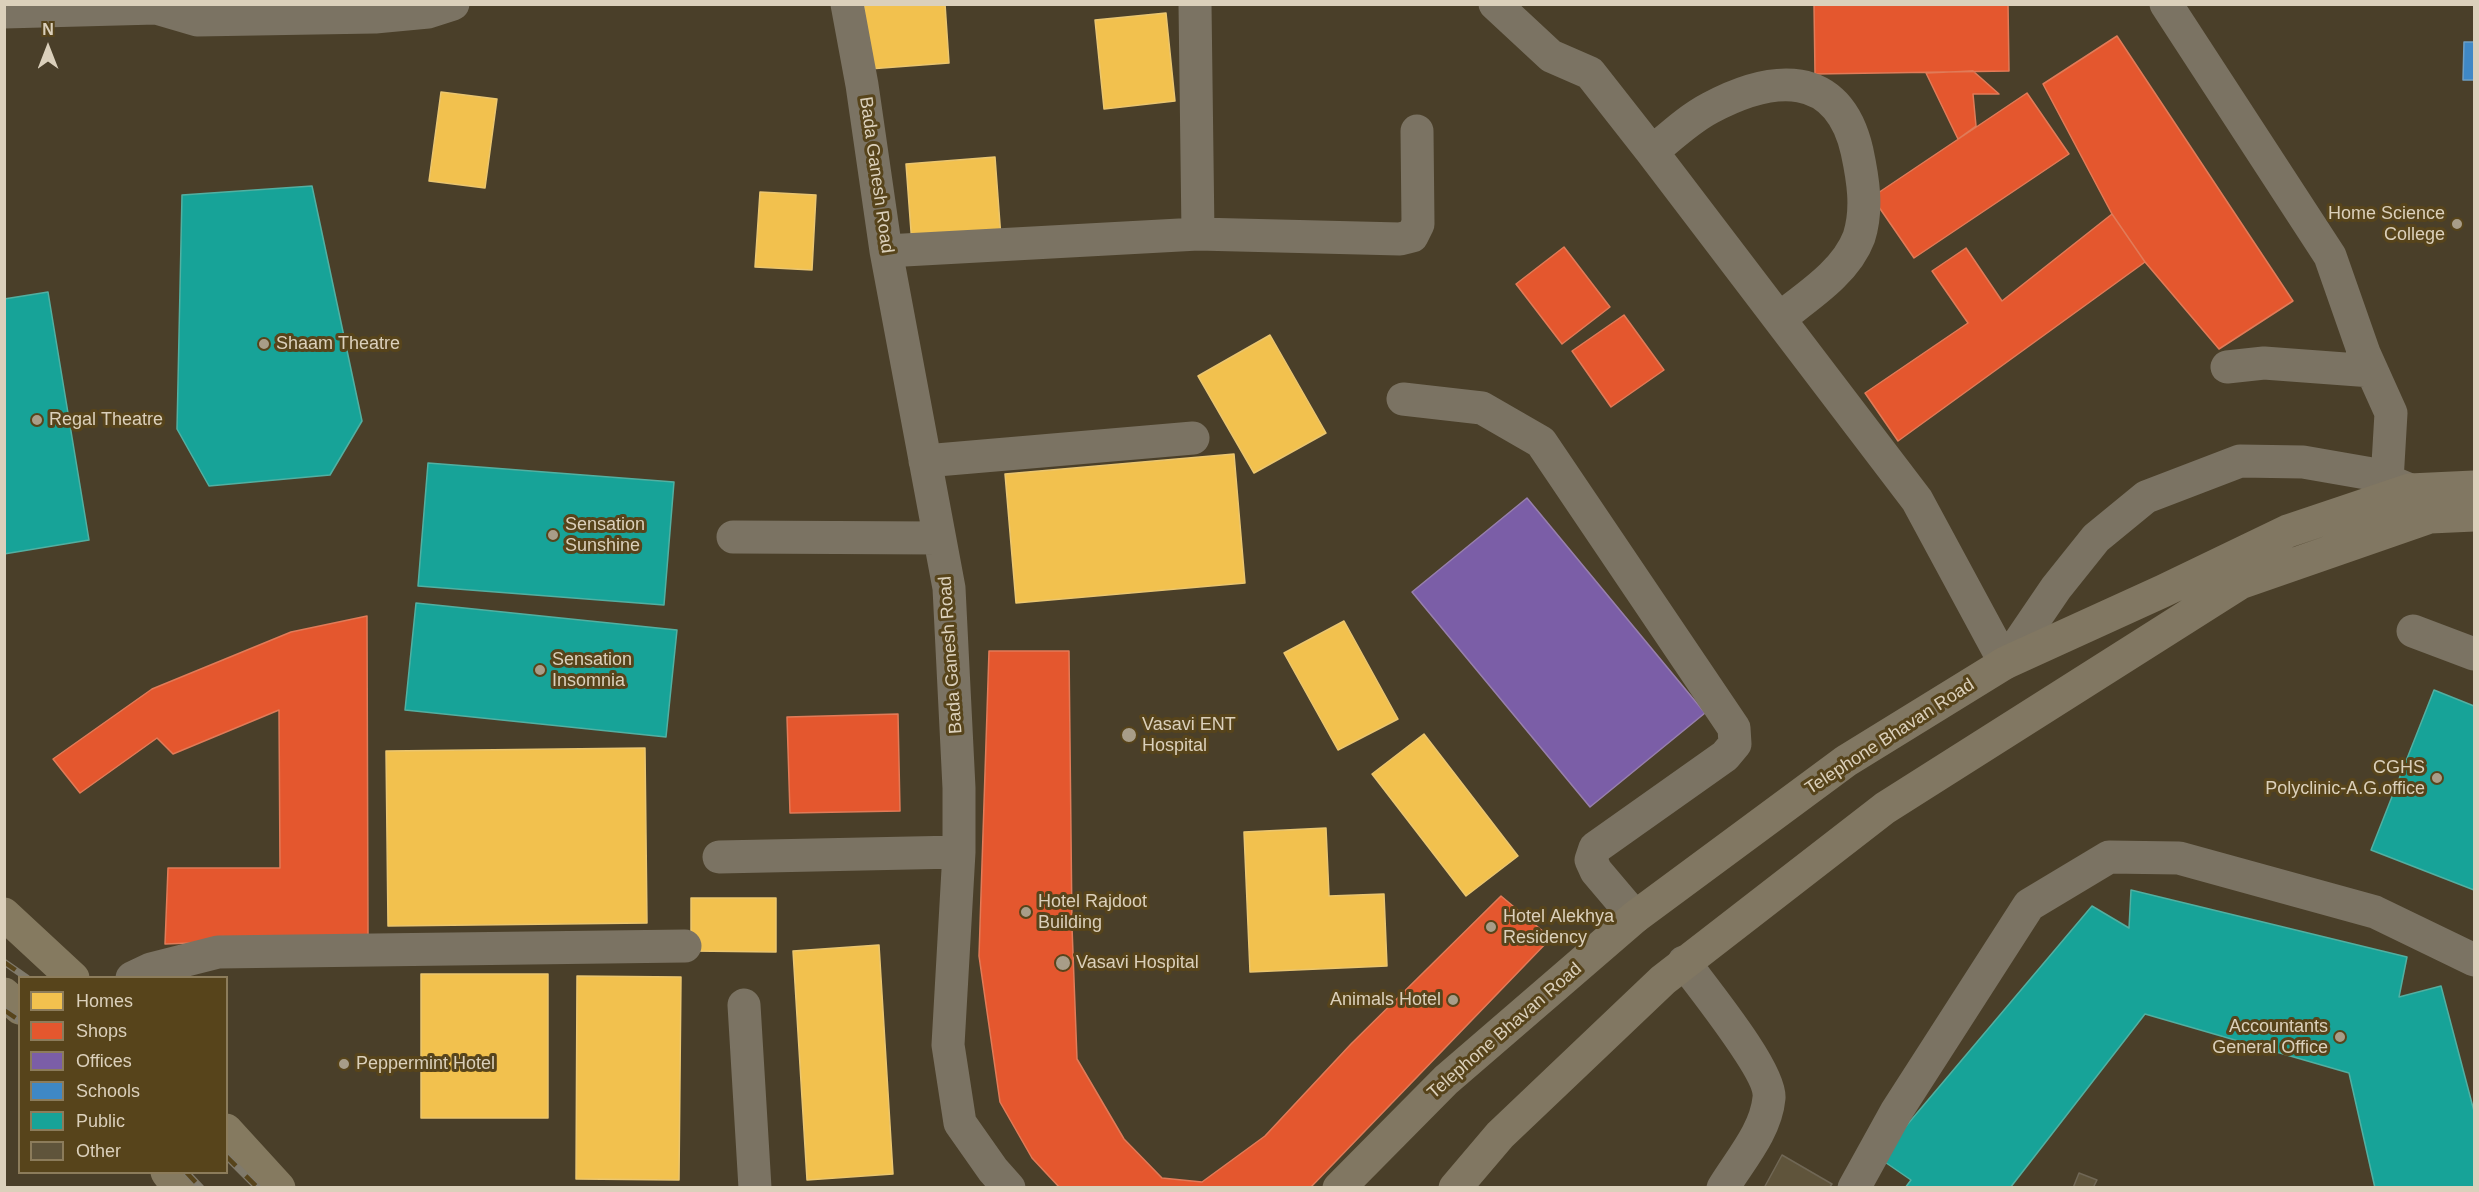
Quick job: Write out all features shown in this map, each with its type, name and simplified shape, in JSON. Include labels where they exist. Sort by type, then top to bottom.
[{"type":"highway","points":[[4,914],[71,976]]},
{"type":"highway","points":[[4,993],[18,1006]]},
{"type":"highway","points":[[228,1132],[279,1188]]},
{"type":"highway","points":[[168,1174],[179,1188]]},
{"type":"main road","name":"Telephone Bhavan Road","points":[[1339,1188],[1446,1080],[1635,917],[1846,761],[2005,663],[2288,531],[2398,486],[2475,487]]},
{"type":"main road","points":[[1455,1188],[1500,1135],[1684,962],[1886,808],[2240,583],[2430,517],[2475,515]]},
{"type":"street","points":[[4,12],[156,8],[197,20],[375,16],[428,12],[453,4]]},
{"type":"street","name":"Bada Ganesh Road","points":[[847,4],[862,85],[886,251],[949,588],[959,788],[959,852],[948,1045],[960,1123],[993,1170],[1009,1188]]},
{"type":"street","points":[[1195,4],[1198,234]]},
{"type":"street","points":[[1495,4],[1551,56],[1590,73],[1652,152],[1917,500],[2005,663],[2056,588],[2096,538],[2146,497],[2240,460],[2303,462],[2372,474],[2398,486]]},
{"type":"street","points":[[2166,4],[2330,256],[2372,371],[2391,413],[2398,486]]},
{"type":"street","points":[[1652,152],[1709,108],[1760,87],[1797,84],[1827,95],[1838,109],[1853,135],[1864,183],[1863,213],[1858,237],[1845,262],[1780,318]]},
{"type":"street","points":[[886,251],[1198,234],[1400,238],[1413,236],[1418,224],[1417,131]]},
{"type":"street","points":[[2227,367],[2264,363],[2372,371]]},
{"type":"street","points":[[1403,399],[1482,408],[1541,442],[1734,728],[1735,744],[1725,756],[1595,848],[1591,860],[1596,871],[1635,917]]},
{"type":"street","points":[[925,460],[1193,438]]},
{"type":"street","points":[[733,537],[939,538]]},
{"type":"street","points":[[2413,631],[2475,654]]},
{"type":"street","points":[[719,857],[959,852]]},
{"type":"street","points":[[1854,1188],[1896,1112],[2029,905],[2109,857],[2179,858],[2375,912],[2475,960]]},
{"type":"street","points":[[136,976],[150,969],[218,952],[684,946]]},
{"type":"street","points":[[1684,962],[1758,1065],[1770,1096],[1763,1124],[1723,1188]]},
{"type":"street","points":[[744,1005],[755,1188]]},
{"type":"building: Homes","points":[[864,4],[945,4],[949,63],[869,69]]},
{"type":"building: Homes","points":[[1166,13],[1175,101],[1104,109],[1095,20]]},
{"type":"building: Homes","points":[[441,92],[497,99],[485,188],[429,181]]},
{"type":"building: Homes","points":[[995,157],[1001,238],[912,245],[906,164]]},
{"type":"building: Homes","points":[[760,192],[816,195],[812,270],[755,267]]},
{"type":"building: Homes","points":[[1270,335],[1326,433],[1254,473],[1198,376]]},
{"type":"building: Homes","points":[[1234,454],[1245,583],[1016,603],[1005,474]]},
{"type":"building: Homes","points":[[1344,621],[1398,719],[1338,750],[1284,653]]},
{"type":"building: Homes","points":[[1424,734],[1518,856],[1466,896],[1372,774]]},
{"type":"building: Homes","points":[[645,748],[647,923],[388,926],[386,751]]},
{"type":"building: Homes","points":[[1326,828],[1329,896],[1384,894],[1387,966],[1250,972],[1244,832]]},
{"type":"building: Homes","points":[[691,898],[776,898],[776,952],[691,951]]},
{"type":"building: Homes","points":[[879,945],[893,1174],[807,1180],[793,951]]},
{"type":"building: Homes","points":[[421,974],[548,974],[548,1118],[421,1118]]},
{"type":"building: Homes","points":[[577,976],[681,977],[679,1180],[576,1179]]},
{"type":"building: Shops","points":[[1814,4],[2008,4],[2009,71],[1815,74]]},
{"type":"building: Shops","points":[[2117,36],[2293,301],[2219,349],[2145,262],[2112,214],[2043,84]]},
{"type":"building: Shops","points":[[1973,71],[1999,94],[1973,94],[1976,126],[1958,139],[1926,73]]},
{"type":"building: Shops","points":[[2027,93],[2069,154],[1914,258],[1872,197]]},
{"type":"building: Shops","points":[[2112,214],[2145,262],[1898,441],[1865,393],[1968,323],[1932,271],[1966,248],[2002,301]]},
{"type":"building: Shops","points":[[1564,247],[1610,307],[1562,344],[1516,284]]},
{"type":"building: Shops","points":[[1624,315],[1664,370],[1611,407],[1572,351]]},
{"type":"building: Shops","points":[[367,616],[368,936],[165,944],[168,868],[280,868],[279,710],[173,754],[157,738],[80,793],[53,759],[152,689],[291,632]]},
{"type":"building: Shops","name":"Hotel Rajdoot Building","points":[[989,651],[1069,651],[1072,927],[1077,1059],[1124,1139],[1162,1178],[1202,1182],[1265,1136],[1351,1044],[1501,896],[1551,938],[1310,1188],[1060,1188],[1032,1158],[1000,1102],[979,956]]},
{"type":"building: Shops","points":[[898,714],[900,811],[790,813],[787,717]]},
{"type":"building: Offices","points":[[1527,498],[1705,713],[1590,807],[1412,592]]},
{"type":"building: Schools","points":[[2464,42],[2474,42],[2474,80],[2463,80]]},
{"type":"building: Public","name":"Shaam Theatre","points":[[312,186],[362,421],[330,475],[209,486],[177,429],[182,195]]},
{"type":"building: Public","name":"Regal Theatre","points":[[48,292],[89,540],[4,554],[4,299]]},
{"type":"building: Public","name":"Sensation Sunshine","points":[[428,463],[674,482],[664,605],[418,586]]},
{"type":"building: Public","name":"Sensation Insomnia","points":[[416,603],[677,630],[666,737],[405,710]]},
{"type":"building: Public","name":"CGHS Polyclinic-A.G.office","points":[[2434,690],[2474,706],[2474,890],[2371,850]]},
{"type":"building: Public","name":"Accountants General Office","points":[[2131,890],[2407,957],[2399,997],[2441,986],[2474,1111],[2474,1188],[2375,1188],[2349,1073],[2145,1014],[2010,1188],[1905,1188],[1911,1180],[1879,1158],[2092,906],[2129,928]]},
{"type":"building: Other","points":[[1782,1155],[1832,1184],[1829,1188],[1764,1188]]},
{"type":"building: Other","points":[[2079,1173],[2097,1180],[2093,1188],[2073,1188]]},
{"type":"railway","points":[[4,962],[24,976]]},
{"type":"railway","points":[[4,1010],[18,1020]]},
{"type":"railway","points":[[228,1158],[258,1188]]},
{"type":"railway","points":[[188,1174],[201,1188]]},
{"type":"place","name":"Home Science College","points":[[2457,224]]},
{"type":"place","name":"Shaam Theatre","points":[[264,344]]},
{"type":"place","name":"Regal Theatre","points":[[37,420]]},
{"type":"place","name":"Sensation Sunshine","points":[[553,535]]},
{"type":"place","name":"Sensation Insomnia","points":[[540,670]]},
{"type":"place","name":"Vasavi ENT Hospital","points":[[1129,735]]},
{"type":"place","name":"CGHS Polyclinic-A.G.office","points":[[2437,778]]},
{"type":"place","name":"Hotel Rajdoot Building","points":[[1026,912]]},
{"type":"place","name":"Hotel Alekhya Residency","points":[[1491,927]]},
{"type":"place","name":"Vasavi Hospital","points":[[1063,963]]},
{"type":"place","name":"Animals Hotel","points":[[1453,1000]]},
{"type":"place","name":"Accountants General Office","points":[[2340,1037]]},
{"type":"place","name":"Peppermint Hotel","points":[[344,1064]]}]
